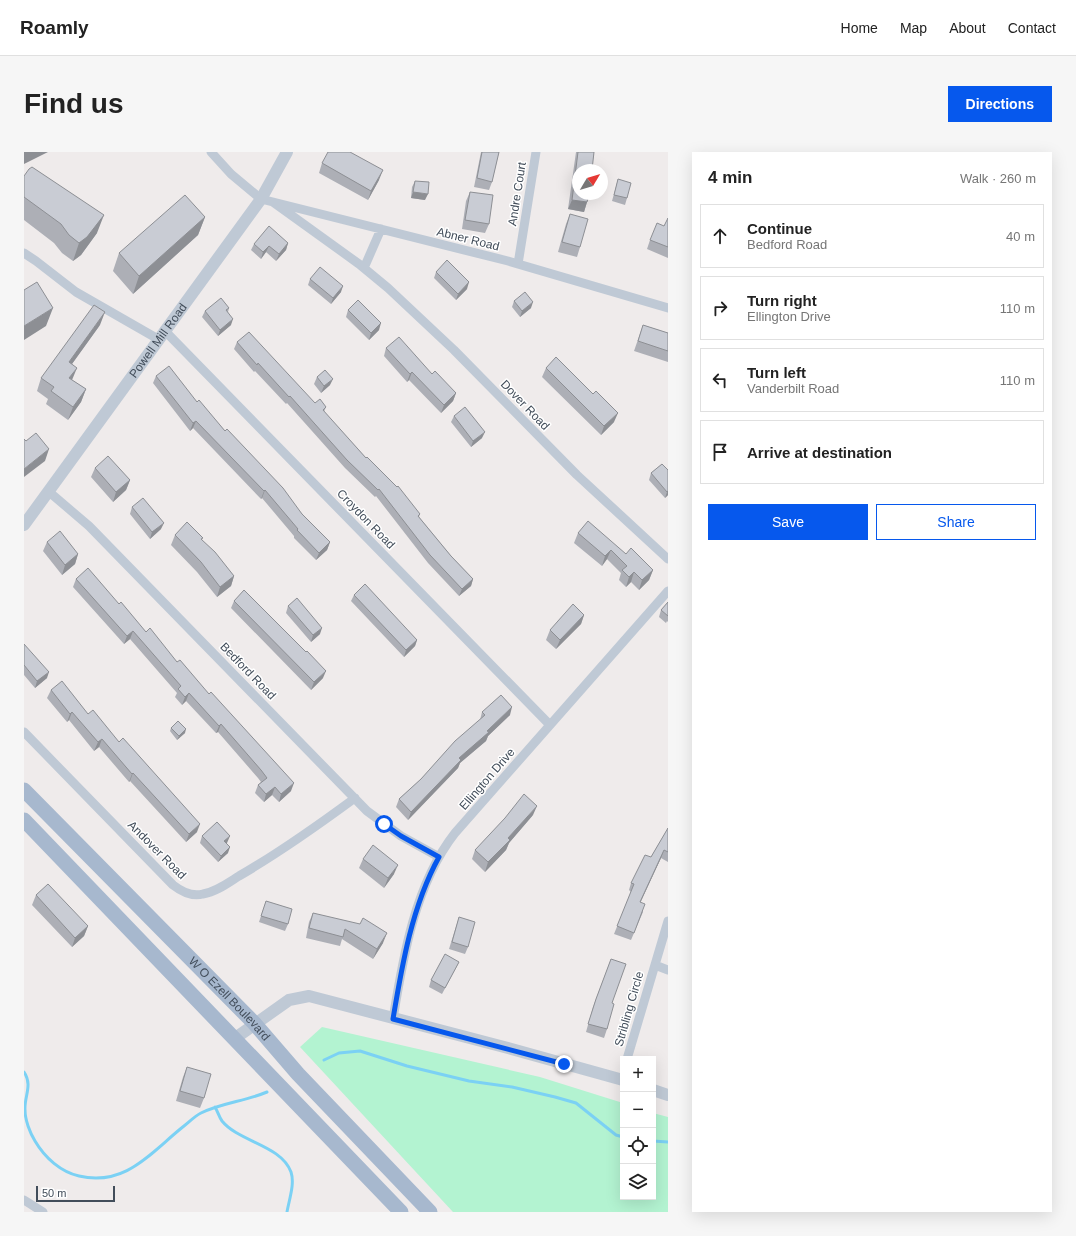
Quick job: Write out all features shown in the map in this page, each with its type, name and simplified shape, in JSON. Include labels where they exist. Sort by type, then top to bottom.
[{"type":"main road","name":"W O Ezell Boulevard","points":[[24,790],[254,1023],[298,1074],[430,1212]]},
{"type":"main road","name":"W O Ezell Boulevard","points":[[24,820],[401,1212]]},
{"type":"street","points":[[211,152],[231,174],[260,199]]},
{"type":"street","name":"Powell Mill Road","points":[[24,526],[161,334],[260,199],[273,180],[287,152]]},
{"type":"street","name":"Andre Court","points":[[518,264],[536,152]]},
{"type":"street","name":"Abner Road","points":[[260,199],[518,264],[668,308]]},
{"type":"street","name":"Dover Road","points":[[273,202],[364,268],[388,288],[454,350],[577,475],[668,560]]},
{"type":"street","points":[[364,268],[381,230]]},
{"type":"street","name":"Croydon Road","points":[[24,253],[76,292],[161,334],[550,725]]},
{"type":"street","name":"Bedford Road","points":[[48,491],[90,526],[367,810],[401,836],[439,857]]},
{"type":"street","name":"Ellington Drive","points":[[393,1019],[401,966],[426,883],[439,857],[455,833],[668,592]]},
{"type":"street","name":"Andover Road","points":[[24,732],[173,885],[192,895],[213,891],[250,870],[321,823],[355,798]]},
{"type":"street","name":"Stribling Circle","points":[[628,1056],[668,921]]},
{"type":"street","name":"Stribling Circle","points":[[654,965],[668,970]]},
{"type":"street","points":[[234,1039],[254,1023],[289,1000],[302,996],[309,996],[620,1077]]},
{"type":"street","points":[[656,1091],[668,1094]]},
{"type":"street","points":[[24,1200],[43,1212]]},
{"type":"green space","points":[[322,1027],[540,1077],[620,1102],[620,1200],[656,1200],[656,1114],[668,1117],[668,1212],[453,1212],[300,1047]]},
{"type":"building","points":[[328,152],[350,152],[383,170],[371,191],[322,163]]},
{"type":"building","points":[[482,152],[499,152],[492,182],[477,178]]},
{"type":"building","points":[[578,152],[594,152],[593,164],[576,164]]},
{"type":"building","points":[[32,167],[104,215],[87,237],[79,243],[69,235],[61,224],[24,197],[24,176]]},
{"type":"building","points":[[618,179],[631,183],[627,198],[614,195]]},
{"type":"building","points":[[415,181],[429,182],[428,194],[413,192]]},
{"type":"building","points":[[470,192],[493,195],[489,224],[465,220]]},
{"type":"building","points":[[185,195],[205,217],[139,276],[119,253]]},
{"type":"building","points":[[572,200],[588,200],[587,202]]},
{"type":"building","points":[[570,214],[588,219],[580,247],[562,242]]},
{"type":"building","points":[[668,218],[668,247],[650,240],[657,223],[664,226]]},
{"type":"building","points":[[269,226],[288,243],[279,254],[269,246],[263,252],[254,244]]},
{"type":"building","points":[[447,260],[469,282],[458,294],[436,272]]},
{"type":"building","points":[[320,267],[343,286],[333,298],[310,279]]},
{"type":"building","points":[[37,282],[53,308],[24,326],[24,290]]},
{"type":"building","points":[[525,292],[533,302],[522,311],[514,301]]},
{"type":"building","points":[[221,298],[229,308],[226,310],[233,319],[220,330],[205,311]]},
{"type":"building","points":[[358,300],[381,323],[371,333],[348,310]]},
{"type":"building","points":[[94,305],[105,312],[69,362],[77,368],[69,378],[86,389],[73,407],[51,391],[54,387],[41,378]]},
{"type":"building","points":[[643,325],[668,333],[668,351],[638,341]]},
{"type":"building","points":[[249,332],[315,403],[320,399],[326,407],[323,410],[366,458],[367,457],[397,487],[398,486],[420,514],[418,516],[451,556],[473,579],[462,589],[430,555],[379,489],[378,490],[347,460],[290,396],[289,397],[258,363],[257,365],[237,342]]},
{"type":"building","points":[[399,337],[432,374],[435,371],[456,393],[444,405],[412,372],[410,374],[386,348]]},
{"type":"building","points":[[556,357],[593,394],[596,391],[618,413],[604,426],[546,368]]},
{"type":"building","points":[[169,366],[197,402],[199,400],[225,431],[227,429],[283,488],[302,514],[330,542],[319,553],[297,530],[298,529],[265,490],[264,491],[196,421],[193,423],[156,376]]},
{"type":"building","points":[[325,370],[333,379],[324,386],[317,377]]},
{"type":"building","points":[[465,407],[485,432],[473,441],[454,416]]},
{"type":"building","points":[[36,433],[49,449],[24,469],[24,439],[26,441]]},
{"type":"building","points":[[108,456],[130,480],[116,492],[95,468]]},
{"type":"building","points":[[662,464],[668,470],[667,492],[651,473]]},
{"type":"building","points":[[143,498],[164,523],[152,532],[132,507]]},
{"type":"building","points":[[588,521],[626,554],[631,548],[653,570],[642,580],[634,572],[629,577],[622,570],[627,566],[611,550],[605,556],[578,533]]},
{"type":"building","points":[[187,522],[203,538],[201,539],[215,552],[234,576],[220,587],[201,562],[175,535]]},
{"type":"building","points":[[60,531],[78,554],[65,565],[47,542]]},
{"type":"building","points":[[88,568],[119,604],[121,602],[146,632],[150,628],[177,662],[180,660],[209,694],[211,692],[294,783],[281,794],[275,787],[266,794],[258,785],[267,778],[221,724],[219,726],[189,693],[185,697],[178,689],[181,686],[133,631],[127,636],[76,579]]},
{"type":"building","points":[[365,584],[417,640],[406,650],[354,595]]},
{"type":"building","points":[[244,590],[326,671],[314,682],[234,601]]},
{"type":"building","points":[[297,598],[322,628],[313,635],[288,606]]},
{"type":"building","points":[[668,602],[668,616],[661,610]]},
{"type":"building","points":[[573,604],[584,615],[560,640],[550,630]]},
{"type":"building","points":[[24,644],[49,672],[37,681],[24,665]]},
{"type":"building","points":[[62,681],[88,714],[93,710],[119,742],[123,738],[200,824],[189,834],[133,773],[132,774],[102,739],[98,742],[72,712],[70,714],[51,690]]},
{"type":"building","points":[[501,695],[512,707],[487,731],[489,732],[459,758],[461,760],[411,812],[399,799],[421,779],[455,741],[485,715],[482,712]]},
{"type":"building","points":[[178,721],[186,729],[179,736],[171,728]]},
{"type":"building","points":[[524,794],[537,806],[508,838],[510,840],[488,862],[475,850],[505,818]]},
{"type":"building","points":[[217,822],[230,836],[224,841],[230,847],[221,856],[202,836]]},
{"type":"building","points":[[668,828],[668,852],[664,850],[640,902],[645,904],[634,933],[617,926],[634,884],[631,883],[645,855],[651,857]]},
{"type":"building","points":[[373,845],[398,865],[388,878],[363,859]]},
{"type":"building","points":[[48,884],[88,926],[75,938],[36,895]]},
{"type":"building","points":[[266,901],[292,909],[288,924],[261,916]]},
{"type":"building","points":[[313,913],[360,924],[363,918],[387,933],[377,949],[345,929],[343,937],[309,928]]},
{"type":"building","points":[[459,917],[475,922],[468,947],[452,942]]},
{"type":"building","points":[[445,954],[459,962],[445,988],[431,980]]},
{"type":"building","points":[[611,959],[626,964],[612,1003],[614,1004],[607,1029],[588,1024]]},
{"type":"building","points":[[187,1067],[211,1074],[204,1098],[180,1091]]},
{"type":"waterway","points":[[324,1060],[339,1053],[360,1051],[407,1066],[469,1081],[512,1087],[555,1097],[576,1103],[616,1135],[620,1136]]},
{"type":"waterway","points":[[24,1072],[28,1082],[25,1114],[31,1134],[39,1147],[60,1168],[79,1176],[96,1178],[124,1172],[137,1165],[201,1113],[267,1092]]},
{"type":"waterway","points":[[215,1107],[220,1118],[229,1128],[269,1150],[286,1163],[292,1177],[287,1212]]},
{"type":"waterway","points":[[656,1141],[668,1142]]},
{"type":"route","points":[[384,824],[419,847],[439,857],[426,883],[401,966],[393,1019],[508,1048],[564,1064]]}]
